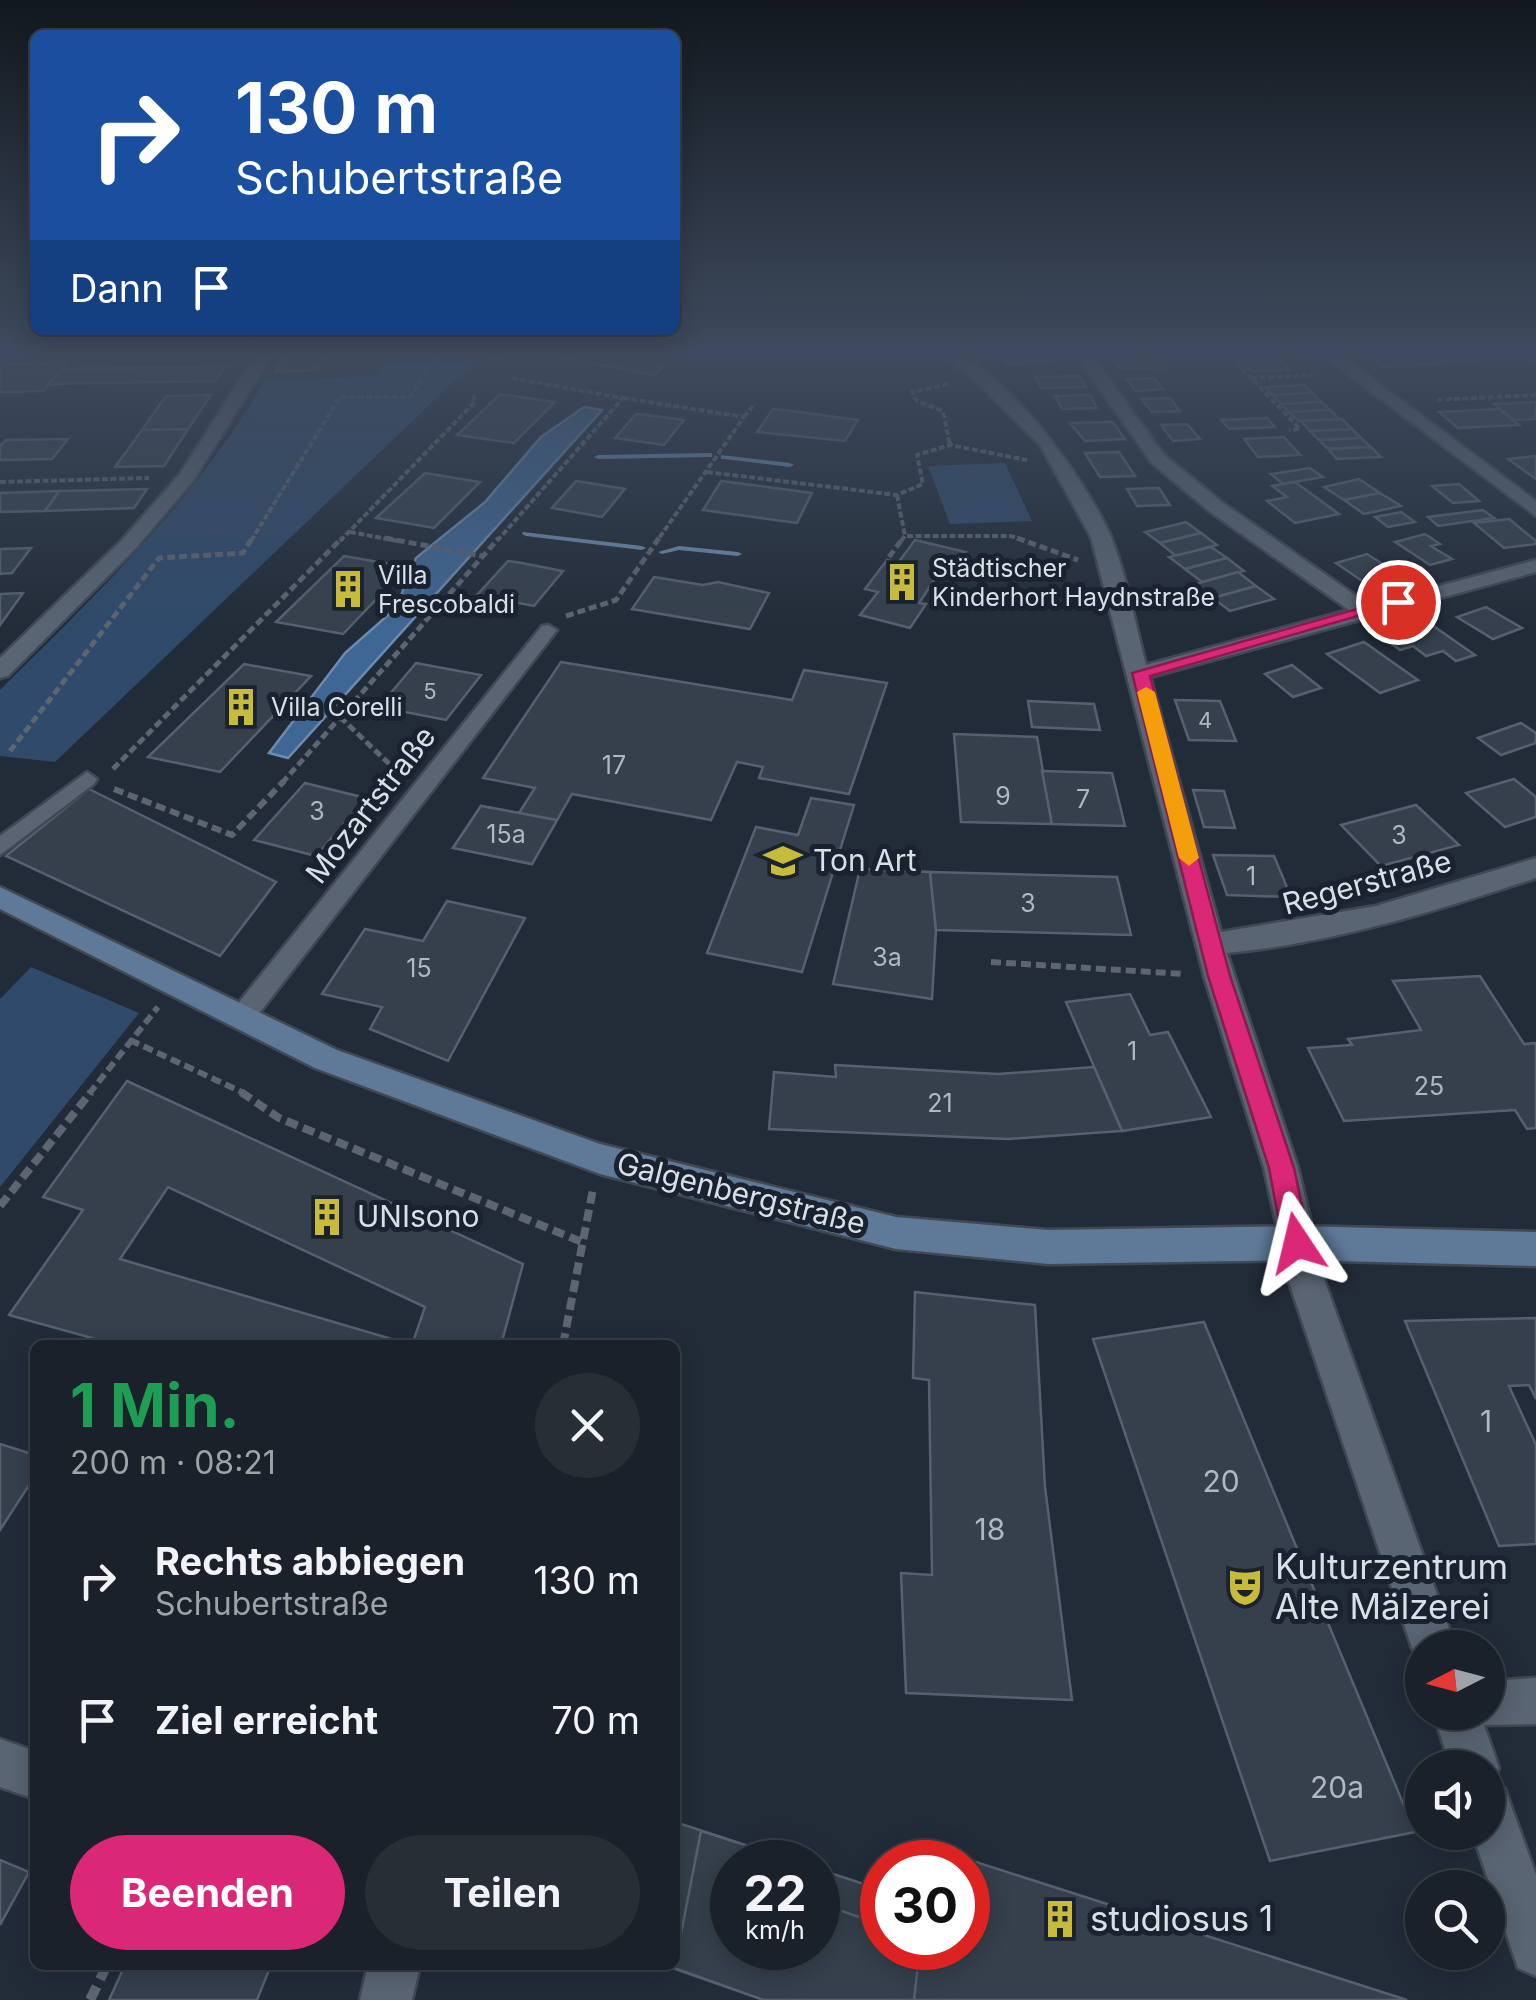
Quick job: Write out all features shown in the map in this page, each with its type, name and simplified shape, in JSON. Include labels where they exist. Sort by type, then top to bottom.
[{"type":"street","points":[[0,671],[129,544],[187,478],[209,443]]},
{"type":"street","points":[[1045,443],[1060,459],[1084,502],[1110,562],[1215,960],[1282,1168],[1297,1243],[1428,1630]]},
{"type":"street","points":[[1147,443],[1176,475],[1366,612]]},
{"type":"street","points":[[1447,443],[1536,510]]},
{"type":"street","points":[[1141,673],[1536,566]]},
{"type":"street","name":"Regerstraße","points":[[1215,960],[1536,868]]},
{"type":"street","name":"Galgenbergstraße","points":[[0,897],[326,1059],[600,1159],[896,1233],[1048,1248],[1297,1243],[1536,1249]]},
{"type":"street","points":[[1505,1703],[1536,1701]]},
{"type":"street","points":[[0,1763],[30,1773]]},
{"type":"street","points":[[1503,1850],[1536,1950]]},
{"type":"street","points":[[386,2000],[393,1970]]},
{"type":"lane","name":"Mozartstraße","points":[[240,1018],[548,630]]},
{"type":"lane","points":[[0,848],[52,797],[93,781]]},
{"type":"path","points":[[10,752],[159,558],[168,554],[244,553],[311,443]]},
{"type":"path","points":[[113,769],[436,443]]},
{"type":"path","points":[[93,781],[232,835],[583,443]]},
{"type":"path","points":[[548,630],[556,619],[616,600],[726,443]]},
{"type":"path","points":[[706,472],[749,474],[898,495],[923,484],[917,455],[950,445],[1024,460],[1060,459]]},
{"type":"path","points":[[0,482],[187,478]]},
{"type":"path","points":[[890,557],[906,536],[898,495]]},
{"type":"path","points":[[350,532],[483,557]]},
{"type":"path","points":[[906,536],[1011,536],[1075,559],[1110,562]]},
{"type":"path","points":[[340,717],[420,792]]},
{"type":"path","points":[[990,962],[1215,960]]},
{"type":"path","points":[[0,1206],[176,982]]},
{"type":"path","points":[[130,1040],[250,1096],[279,1118],[582,1242]]},
{"type":"path","points":[[564,1340],[600,1159]]},
{"type":"path","points":[[90,2000],[105,1970]]},
{"type":"shaded area","points":[[224,443],[389,443],[55,762],[0,756],[0,690],[143,544]]},
{"type":"shaded area","points":[[536,443],[572,443],[288,758],[269,753],[345,653],[396,608],[416,558],[485,502]]},
{"type":"shaded area","points":[[1005,463],[1032,521],[950,524],[928,466]]},
{"type":"shaded area","points":[[31,967],[139,1013],[0,1187],[0,999]]},
{"type":"building","points":[[65,443],[52,459],[0,460],[0,446]]},
{"type":"building","points":[[132,443],[179,443],[164,466],[115,467]]},
{"type":"building","points":[[1247,443],[1290,443],[1300,455],[1258,457]]},
{"type":"building","points":[[1322,443],[1367,443],[1371,447],[1328,449]]},
{"type":"building","points":[[1371,447],[1381,457],[1337,459],[1328,449]]},
{"type":"building","points":[[1119,452],[1135,476],[1100,477],[1085,453]]},
{"type":"building","points":[[1536,456],[1536,479],[1508,459]]},
{"type":"building","points":[[1310,468],[1323,477],[1283,484],[1271,474]]},
{"type":"building","points":[[425,473],[480,482],[434,528],[376,518]]},
{"type":"building","points":[[1359,479],[1380,493],[1344,500],[1324,487]]},
{"type":"building","points":[[576,481],[625,489],[602,517],[552,508]]},
{"type":"building","points":[[721,481],[812,493],[797,523],[703,510]]},
{"type":"building","points":[[1295,482],[1339,514],[1295,523],[1267,501],[1287,497],[1272,486]]},
{"type":"building","points":[[1459,484],[1479,501],[1453,503],[1432,486]]},
{"type":"building","points":[[1159,488],[1170,505],[1137,506],[1127,489]]},
{"type":"building","points":[[147,489],[134,508],[45,511],[59,491]]},
{"type":"building","points":[[59,491],[45,511],[0,512],[0,493]]},
{"type":"building","points":[[1380,493],[1401,506],[1364,514],[1344,500]]},
{"type":"building","points":[[1483,510],[1494,518],[1438,526],[1428,517]]},
{"type":"building","points":[[1401,512],[1415,522],[1388,527],[1375,517]]},
{"type":"building","points":[[1509,519],[1536,544],[1504,548],[1474,523]]},
{"type":"building","points":[[1186,522],[1201,533],[1160,543],[1145,532]]},
{"type":"building","points":[[1201,533],[1217,545],[1176,556],[1160,543]]},
{"type":"building","points":[[1425,534],[1440,544],[1431,546],[1452,559],[1430,565],[1395,542]]},
{"type":"building","name":"Städtischer Kinderhort Haydnstraße","points":[[915,540],[966,552],[950,576],[939,573],[919,603],[926,604],[910,628],[860,615],[878,592],[865,589],[887,560],[898,563]]},
{"type":"building","points":[[1211,547],[1227,558],[1185,569],[1169,557]]},
{"type":"building","points":[[31,548],[12,573],[0,574],[0,549]]},
{"type":"building","points":[[1367,554],[1397,573],[1365,583],[1336,563]]},
{"type":"building","name":"Villa Frescobaldi","points":[[344,556],[407,567],[343,634],[276,622]]},
{"type":"building","points":[[1227,558],[1244,571],[1202,582],[1185,569]]},
{"type":"building","points":[[508,561],[563,571],[534,606],[477,595]]},
{"type":"building","points":[[1238,572],[1256,586],[1213,598],[1196,584]]},
{"type":"building","points":[[654,577],[703,585],[718,582],[769,593],[750,629],[632,609]]},
{"type":"building","points":[[1256,586],[1274,599],[1230,611],[1213,598]]},
{"type":"building","points":[[23,593],[0,625],[0,594]]},
{"type":"building","points":[[1486,607],[1522,628],[1493,639],[1457,617]]},
{"type":"building","points":[[1422,618],[1475,655],[1456,661],[1443,651],[1426,656],[1413,646],[1400,650],[1381,636],[1408,628],[1402,624]]},
{"type":"building","points":[[1364,642],[1418,680],[1380,693],[1327,654]]},
{"type":"building","points":[[561,662],[792,700],[804,670],[887,683],[849,794],[759,778],[763,767],[737,762],[711,820],[572,794],[532,864],[453,848],[481,806],[519,813],[535,788],[483,778]]},
{"type":"building","points":[[416,663],[481,675],[446,720],[379,707]]},
{"type":"building","name":"Villa Corelli","points":[[244,664],[311,676],[220,772],[148,757]]},
{"type":"building","points":[[1292,665],[1321,688],[1293,697],[1265,674]]},
{"type":"building","points":[[1175,700],[1220,701],[1236,741],[1189,740]]},
{"type":"building","points":[[1028,701],[1094,704],[1100,730],[1032,727]]},
{"type":"building","points":[[1521,723],[1536,733],[1536,743],[1501,755],[1478,738]]},
{"type":"building","points":[[954,734],[1037,737],[1052,824],[961,822]]},
{"type":"building","points":[[1042,771],[1112,773],[1125,826],[1052,824]]},
{"type":"building","points":[[1514,779],[1536,797],[1536,817],[1505,827],[1466,793]]},
{"type":"building","points":[[305,783],[366,798],[316,856],[254,840]]},
{"type":"building","points":[[89,789],[276,882],[220,956],[6,856]]},
{"type":"building","points":[[1193,790],[1224,791],[1235,828],[1204,827]]},
{"type":"building","points":[[811,798],[854,805],[802,972],[707,953],[756,827],[798,835]]},
{"type":"building","points":[[1416,805],[1459,845],[1381,866],[1341,825]]},
{"type":"building","points":[[481,806],[557,820],[532,864],[453,848]]},
{"type":"building","points":[[1213,855],[1274,856],[1291,897],[1227,895]]},
{"type":"building","points":[[860,869],[930,872],[936,930],[932,999],[833,984]]},
{"type":"building","points":[[930,872],[1117,877],[1131,935],[936,930]]},
{"type":"building","points":[[447,901],[525,918],[448,1061],[370,1029],[382,1007],[322,994],[365,929],[423,941]]},
{"type":"building","points":[[1480,976],[1524,1044],[1536,1043],[1536,1128],[1527,1129],[1515,1110],[1344,1121],[1308,1048],[1352,1045],[1348,1039],[1421,1030],[1393,981]]},
{"type":"building","points":[[1130,994],[1150,1035],[1168,1032],[1211,1117],[1122,1131],[1066,1002]]},
{"type":"building","points":[[835,1065],[998,1074],[1094,1067],[1122,1131],[1008,1139],[769,1129],[774,1072],[836,1077]]},
{"type":"building","name":"UNIsono","points":[[127,1081],[523,1264],[502,1340],[414,1340],[425,1307],[168,1187],[120,1259],[395,1340],[99,1340],[9,1315],[83,1210],[43,1197]]},
{"type":"building","points":[[915,1292],[1035,1305],[1045,1487],[1072,1700],[906,1693],[901,1573],[932,1575],[929,1380],[913,1378]]},
{"type":"building","points":[[1536,1318],[1536,1399],[1529,1385],[1509,1386],[1536,1445],[1536,1544],[1499,1546],[1405,1321]]},
{"type":"building","name":"Kulturzentrum Alte Mälzerei","points":[[1204,1322],[1405,1808],[1405,1834],[1270,1861],[1093,1339]]},
{"type":"building","points":[[0,1444],[30,1453],[30,1484],[0,1530]]},
{"type":"building","name":"studiosus 1","points":[[680,1824],[730,1840],[710,1840],[710,1970],[840,1970],[840,1876],[860,1883],[860,1970],[990,1970],[990,1867],[1407,2000],[764,2000],[678,1970]]},
{"type":"building","points":[[701,1831],[729,1840],[710,1840],[710,1970],[840,1970],[840,1911],[860,1917],[860,1970],[917,1970],[914,2000],[764,2000],[680,1970],[680,1939]]},
{"type":"building","points":[[0,1860],[29,1872],[0,1925]]},
{"type":"building","points":[[123,1970],[269,1970],[257,2000],[109,2000]]},
{"type":"waterway","points":[[598,457],[709,455]]},
{"type":"waterway","points":[[724,457],[790,465]]},
{"type":"waterway","points":[[526,534],[642,548]]},
{"type":"waterway","points":[[662,552],[679,548],[738,554]]},
{"type":"slow traffic","points":[[1146,692],[1189,858]]},
{"type":"place","name":"Städtischer Kinderhort Haydnstraße","points":[[902,582]]},
{"type":"place","name":"Villa Frescobaldi","points":[[348,589]]},
{"type":"place","name":"Villa Corelli","points":[[241,707]]},
{"type":"place","name":"Ton Art","points":[[783,861]]},
{"type":"place","name":"UNIsono","points":[[327,1217]]},
{"type":"place","name":"Kulturzentrum Alte Mälzerei","points":[[1245,1587]]},
{"type":"place","name":"studiosus 1","points":[[1060,1919]]},
{"type":"route","points":[[1297,1243],[1282,1168],[1219,976],[1141,673],[1398,602]]}]
